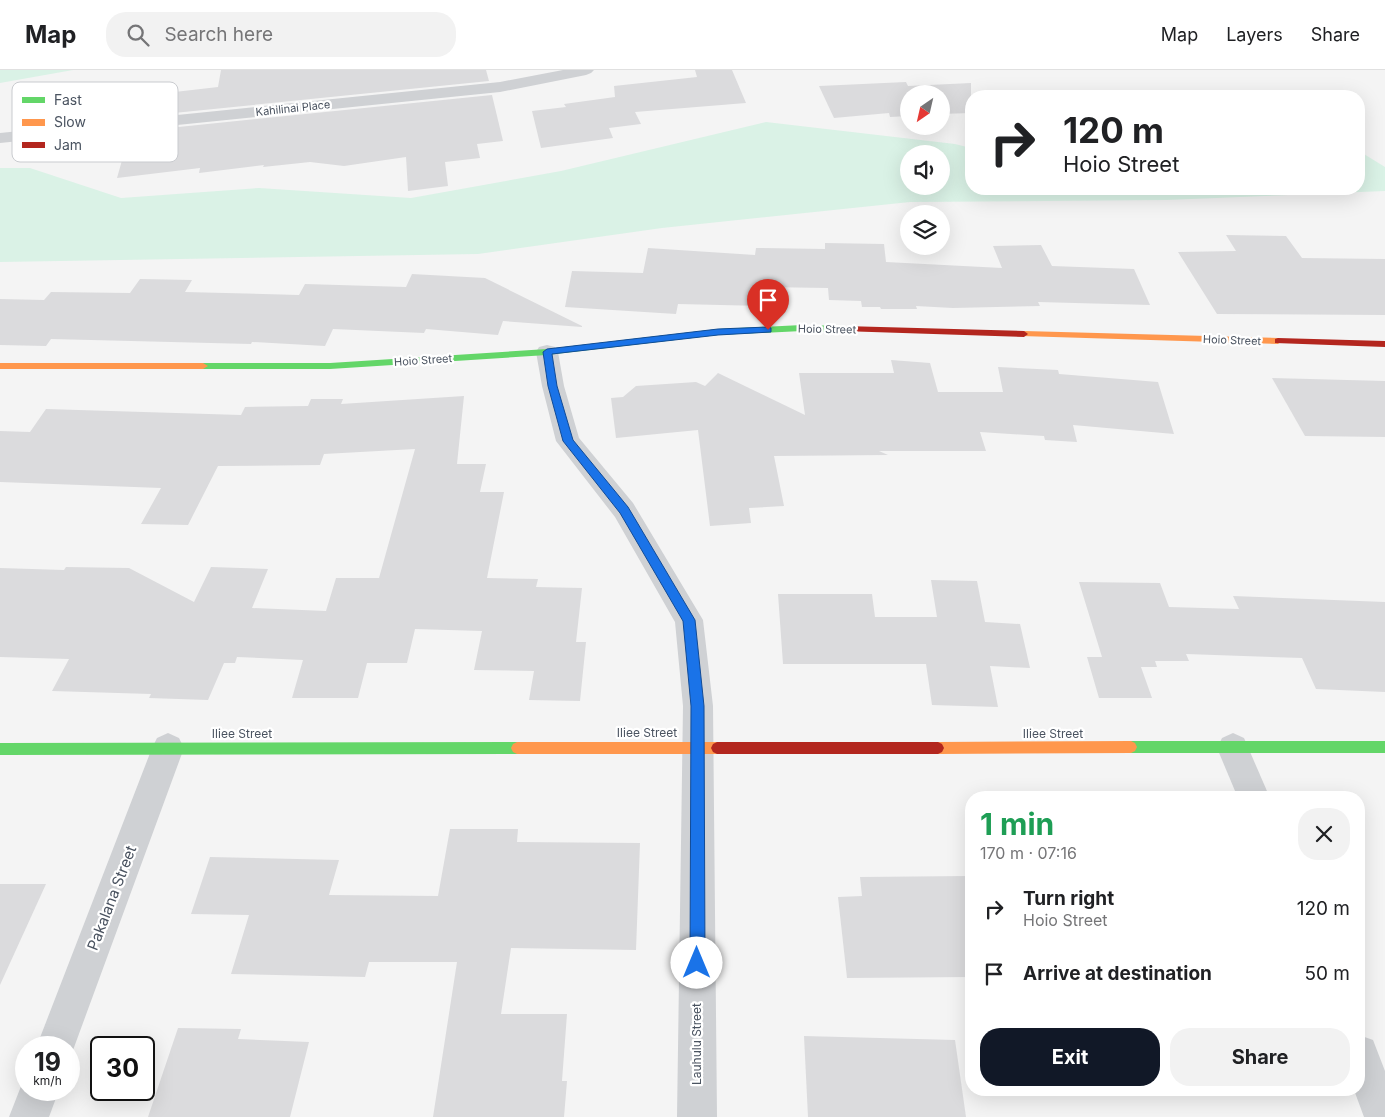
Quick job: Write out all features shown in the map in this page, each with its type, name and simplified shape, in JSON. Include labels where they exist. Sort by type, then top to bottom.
[{"type":"street","name":"Kahilinai Place","points":[[178,120],[490,88],[586,70]]},
{"type":"street","name":"Hoio Street","points":[[0,366],[330,366],[547,352],[718,332],[802,328],[1385,344]]},
{"type":"street","name":"Lauhulu Street","points":[[547,352],[553,386],[568,441],[624,510],[689,620],[698,706],[697,1117]]},
{"type":"street","name":"Iliee Street","points":[[0,748],[1385,747]]},
{"type":"street","name":"Pakalana Street","points":[[60,1036],[168,748]]},
{"type":"street","points":[[1233,748],[1251,791]]},
{"type":"street","points":[[1365,1069],[1384,1117]]},
{"type":"street","points":[[29,1117],[35,1101]]},
{"type":"green space","points":[[0,70],[73,70],[0,83]]},
{"type":"green space","points":[[766,122],[965,146],[965,195],[1288,195],[1167,200],[910,202],[662,228],[478,254],[0,262],[0,168],[30,168],[121,198],[259,188],[411,198],[561,171]]},
{"type":"green space","points":[[1365,155],[1385,167],[1385,191],[1365,192]]},
{"type":"building","points":[[221,70],[486,70],[489,81],[178,113],[178,92],[218,87]]},
{"type":"building","points":[[695,70],[732,70],[746,103],[635,112],[641,124],[609,128],[613,138],[541,148],[532,111],[566,107],[564,104],[615,97],[614,86],[697,77]]},
{"type":"building","points":[[906,82],[908,85],[900,85],[900,116],[890,117],[889,113],[834,118],[819,86]]},
{"type":"building","points":[[971,83],[971,90],[965,90],[965,113],[950,114],[950,85],[929,85]]},
{"type":"building","points":[[492,95],[503,141],[477,144],[480,158],[445,162],[448,186],[408,191],[406,157],[344,166],[310,162],[263,167],[264,165],[199,173],[200,168],[117,178],[122,162],[178,162],[178,127]]},
{"type":"building","points":[[1226,235],[1286,236],[1302,258],[1385,259],[1385,315],[1217,314],[1178,252],[1236,251]]},
{"type":"building","points":[[825,243],[884,244],[886,262],[1002,268],[993,246],[1041,245],[1052,266],[1134,269],[1150,305],[1038,302],[1040,306],[953,308],[916,306],[917,309],[881,309],[880,307],[862,307],[861,301],[829,300],[828,288],[763,287],[763,306],[678,304],[676,314],[565,307],[572,271],[643,273],[648,248],[755,255],[756,248],[825,249]]},
{"type":"building","points":[[412,274],[485,278],[582,327],[503,321],[498,335],[426,329],[424,333],[333,329],[325,346],[252,342],[251,344],[51,339],[46,346],[0,345],[0,299],[44,300],[51,292],[130,293],[140,279],[192,280],[185,292],[299,295],[305,284],[406,287]]},
{"type":"building","points":[[891,360],[930,363],[938,392],[1003,392],[998,367],[1058,370],[1059,374],[1158,382],[1174,434],[1073,425],[1077,442],[1045,440],[1044,436],[980,432],[986,451],[879,451],[888,455],[774,456],[784,506],[749,508],[751,523],[710,526],[698,430],[616,438],[611,398],[623,397],[636,386],[696,382],[705,386],[718,373],[805,415],[799,373],[894,373]]},
{"type":"building","points":[[1272,378],[1385,381],[1385,437],[1305,436]]},
{"type":"building","points":[[464,396],[457,464],[486,464],[480,492],[504,492],[487,578],[538,579],[536,587],[582,588],[576,642],[586,642],[580,701],[529,700],[534,671],[474,670],[482,631],[415,629],[407,663],[367,663],[358,698],[292,698],[303,660],[237,657],[235,663],[224,663],[208,700],[149,698],[151,694],[52,691],[69,659],[0,657],[0,568],[64,570],[66,567],[129,568],[194,602],[211,567],[268,569],[252,608],[326,611],[336,578],[379,578],[415,449],[324,454],[320,465],[218,466],[188,525],[141,524],[161,488],[0,482],[0,431],[30,432],[46,409],[241,415],[245,407],[308,406],[311,399],[343,399],[341,404]]},
{"type":"building","points":[[931,580],[977,581],[985,622],[1020,624],[1030,668],[990,666],[998,707],[932,705],[926,664],[783,664],[778,594],[872,594],[875,617],[937,617]]},
{"type":"building","points":[[1079,582],[1160,583],[1169,607],[1239,609],[1233,596],[1385,602],[1385,692],[1316,689],[1302,658],[1186,654],[1189,661],[1155,661],[1157,667],[1141,667],[1152,698],[1099,698],[1087,657],[1102,657]]},
{"type":"building","points":[[450,829],[518,829],[517,842],[640,843],[636,950],[511,948],[501,1014],[567,1014],[562,1081],[567,1081],[564,1117],[433,1117],[457,962],[369,962],[365,977],[231,974],[249,915],[191,914],[210,857],[339,860],[329,895],[438,896]]},
{"type":"building","points":[[965,876],[965,977],[847,978],[838,897],[862,896],[860,877]]},
{"type":"building","points":[[0,884],[46,884],[0,985]]},
{"type":"building","points":[[178,1028],[241,1029],[238,1039],[309,1042],[290,1117],[148,1117],[155,1101]]},
{"type":"building","points":[[804,1036],[955,1040],[966,1117],[808,1117]]},
{"type":"traffic: fast","points":[[203,366],[330,366],[547,352],[718,332],[802,328],[844,329]]},
{"type":"traffic: fast","points":[[1131,747],[1385,747]]},
{"type":"traffic: fast","points":[[0,749],[517,748]]},
{"type":"traffic: slow","points":[[1024,334],[1278,341]]},
{"type":"traffic: slow","points":[[0,366],[203,366]]},
{"type":"traffic: slow","points":[[938,748],[1131,747]]},
{"type":"traffic: slow","points":[[517,748],[717,748]]},
{"type":"traffic: jam","points":[[844,329],[1024,334]]},
{"type":"traffic: jam","points":[[1278,341],[1385,344]]},
{"type":"traffic: jam","points":[[717,748],[938,748]]},
{"type":"route","points":[[697,963],[698,706],[689,620],[624,510],[568,441],[553,386],[547,352],[718,332],[768,330]]}]
